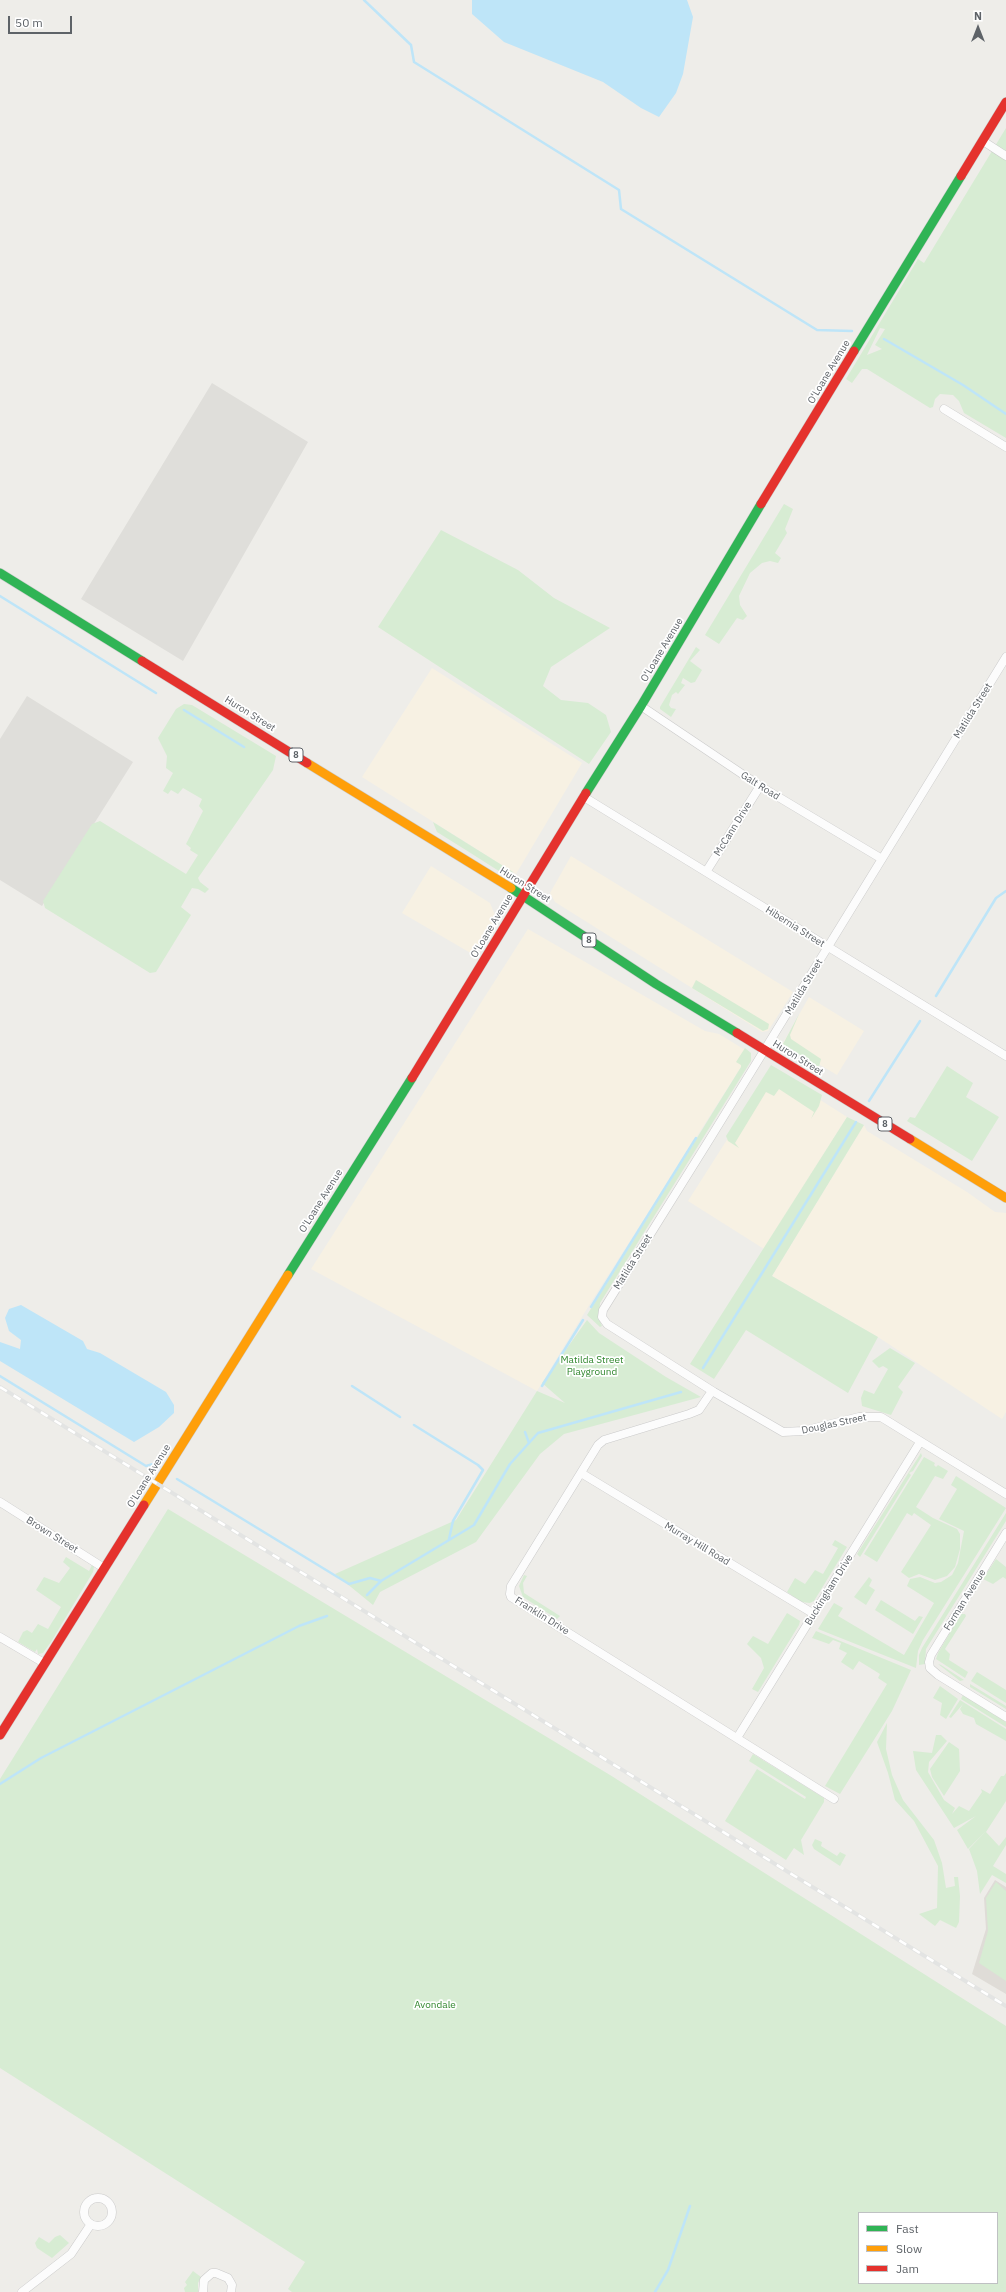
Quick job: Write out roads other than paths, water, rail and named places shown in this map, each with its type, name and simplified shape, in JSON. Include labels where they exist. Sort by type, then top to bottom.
[{"type":"main road","name":"O'Loane Avenue","points":[[0,1735],[424,1059],[584,796],[641,706],[767,494],[1006,102]]},
{"type":"main road","name":"Huron Street","points":[[0,573],[523,896],[656,984],[1006,1198]]},
{"type":"street","points":[[982,141],[1006,156]]},
{"type":"street","points":[[944,409],[1006,447]]},
{"type":"street","name":"Matilda Street","points":[[602,1317],[603,1310],[1006,657]]},
{"type":"street","name":"Galt Road","points":[[641,706],[760,786],[882,859]]},
{"type":"street","name":"McCann Drive","points":[[706,872],[760,786]]},
{"type":"street","name":"Hibernia Street","points":[[584,796],[1006,1056]]},
{"type":"street","name":"Douglas Street","points":[[602,1317],[607,1324],[712,1391],[783,1432],[792,1433],[859,1416],[881,1417],[1006,1494]]},
{"type":"street","name":"Franklin Drive","points":[[712,1391],[699,1410],[604,1440],[581,1473],[511,1586],[511,1597],[834,1799]]},
{"type":"street","name":"Buckingham Drive","points":[[737,1738],[920,1442]]},
{"type":"street","name":"Murray Hill Road","points":[[581,1473],[814,1614]]},
{"type":"street","name":"Brown Street","points":[[0,1502],[104,1568]]},
{"type":"street","name":"Forman Avenue","points":[[1006,1533],[931,1655],[929,1662],[930,1668],[941,1677],[1006,1717]]},
{"type":"street","points":[[0,1637],[44,1663]]},
{"type":"street","points":[[22,2292],[71,2254],[91,2224]]},
{"type":"street","points":[[203,2292],[204,2280],[216,2272],[228,2278],[232,2285],[231,2292]]},
{"type":"water","points":[[472,0],[687,0],[693,17],[683,74],[676,93],[659,117],[641,108],[603,82],[504,42],[472,14]]},
{"type":"water","points":[[21,1305],[83,1341],[87,1349],[100,1353],[166,1392],[174,1405],[174,1413],[159,1427],[134,1442],[0,1361],[0,1342],[20,1349],[21,1340],[9,1331],[5,1318],[9,1309]]},
{"type":"waterway","points":[[364,0],[411,45],[414,62],[619,190],[621,209],[817,330],[852,331]]},
{"type":"waterway","points":[[884,339],[963,385],[1006,414]]},
{"type":"waterway","points":[[0,596],[156,693]]},
{"type":"waterway","points":[[184,710],[244,747]]},
{"type":"waterway","points":[[936,996],[996,898],[1006,891]]},
{"type":"waterway","points":[[869,1101],[920,1021]]},
{"type":"waterway","points":[[703,1368],[856,1122]]},
{"type":"waterway","points":[[591,1307],[696,1138]]},
{"type":"waterway","points":[[542,1386],[583,1320]]},
{"type":"waterway","points":[[0,1376],[146,1466],[153,1464]]},
{"type":"waterway","points":[[352,1386],[400,1417]]},
{"type":"waterway","points":[[367,1595],[381,1581],[474,1525],[510,1464],[538,1433],[681,1392]]},
{"type":"waterway","points":[[414,1425],[478,1465],[483,1470],[453,1521],[449,1539]]},
{"type":"waterway","points":[[525,1432],[529,1443]]},
{"type":"waterway","points":[[177,1479],[349,1584],[370,1578],[381,1581]]},
{"type":"waterway","points":[[0,1784],[41,1758],[299,1626],[327,1616]]},
{"type":"waterway","points":[[655,2292],[668,2270],[690,2206]]},
{"type":"railway","points":[[0,1387],[1006,2006]]},
{"type":"park label","name":"Matilda Street Playground","points":[[592,1366]]},
{"type":"park label","name":"Avondale","points":[[435,2005]]}]
